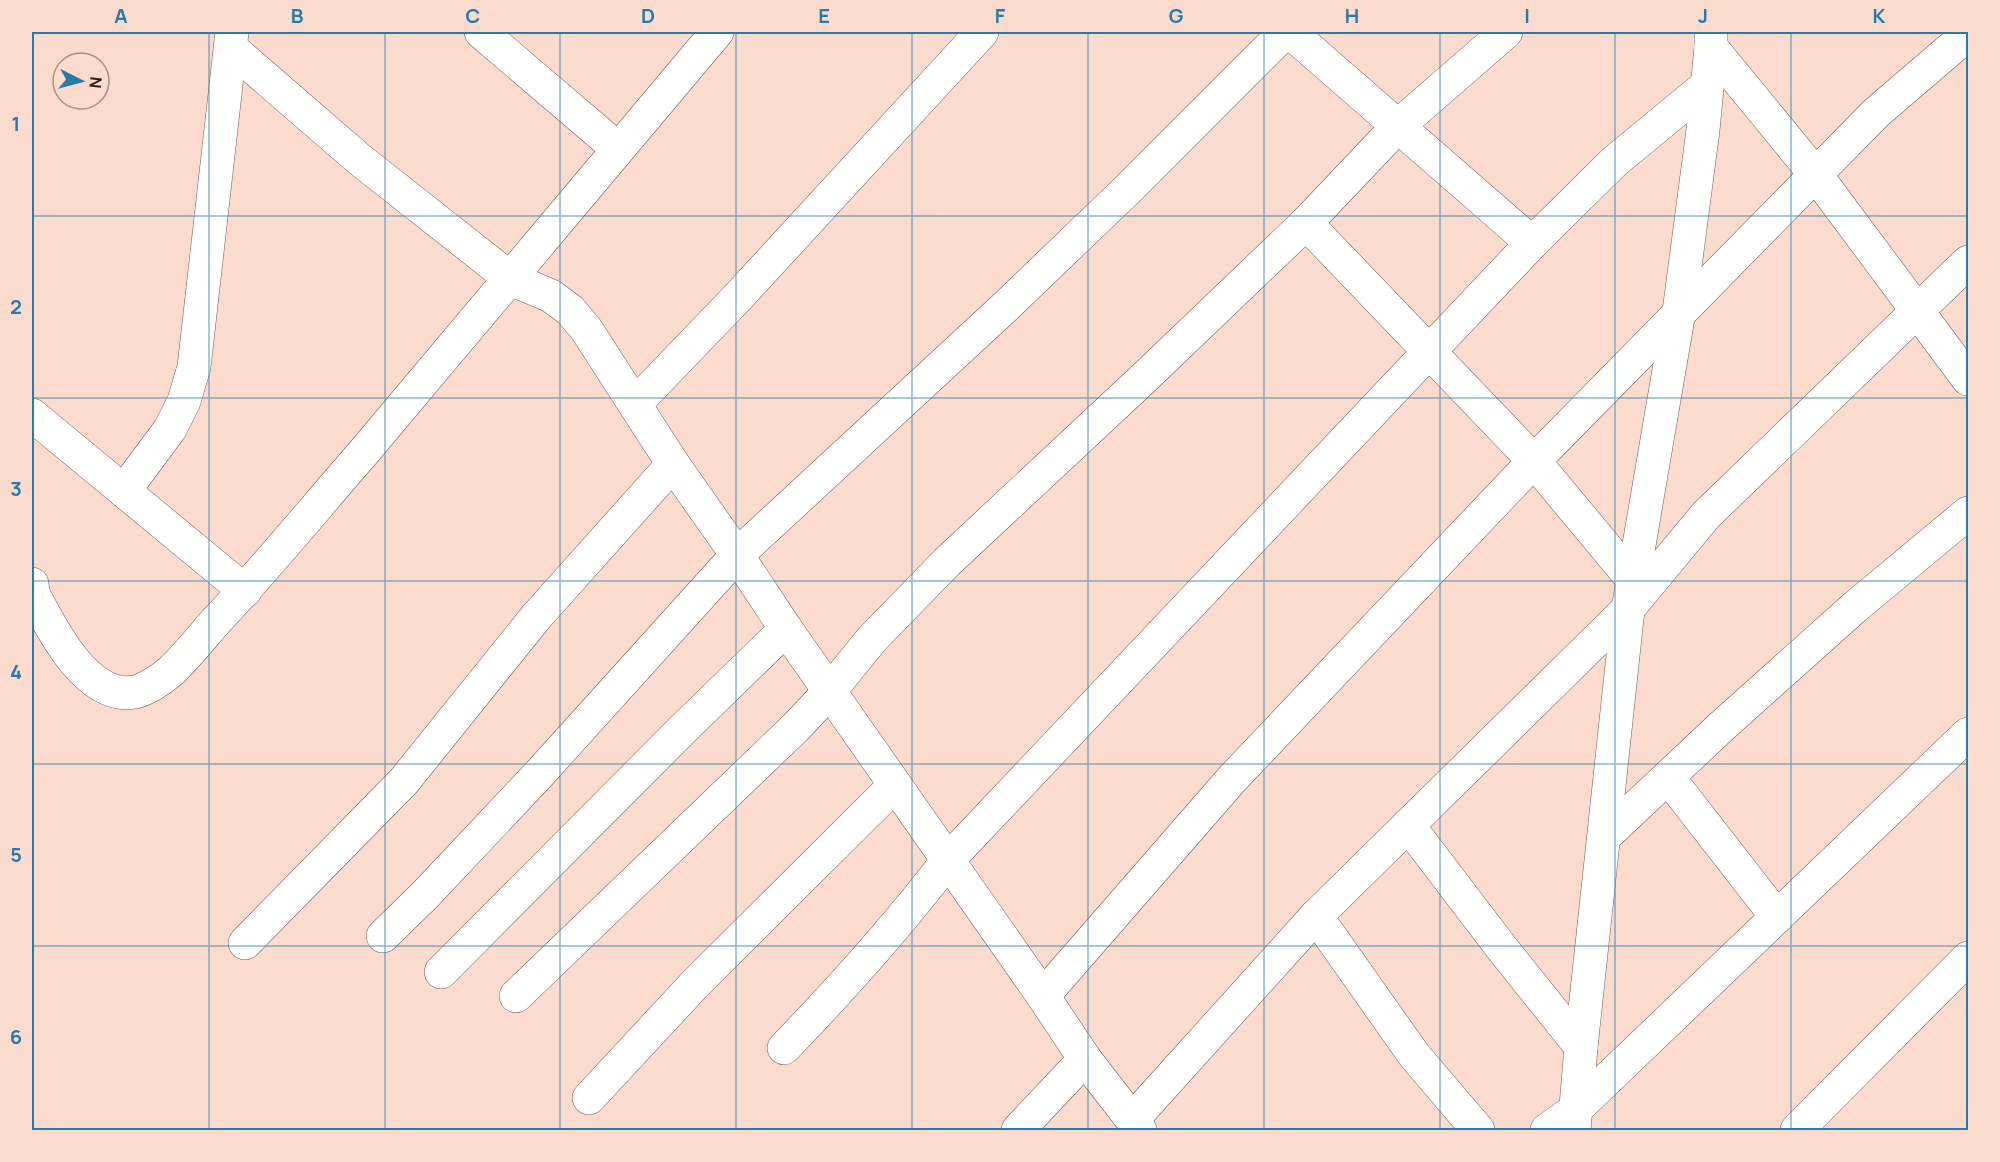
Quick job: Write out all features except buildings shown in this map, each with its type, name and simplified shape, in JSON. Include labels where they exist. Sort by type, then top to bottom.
[{"type":"street","points":[[481,32],[618,149]]},
{"type":"street","points":[[32,591],[69,656],[84,672],[106,688],[120,692],[134,692],[148,687],[169,673],[245,591],[511,279],[717,32]]},
{"type":"street","points":[[634,404],[738,297],[982,32]]},
{"type":"street","points":[[383,936],[425,895],[540,773],[737,555],[1013,300],[1288,32],[1399,125],[1532,243]]},
{"type":"street","points":[[516,996],[796,727],[830,692],[872,639],[947,562],[1306,223],[1399,125],[1506,32]]},
{"type":"street","points":[[1043,996],[1232,779],[1534,461],[1876,113],[1968,34]]},
{"type":"street","points":[[1711,39],[1968,379]]},
{"type":"street","points":[[1575,1120],[1631,594],[1680,312],[1703,130],[1711,39]]},
{"type":"street","points":[[232,40],[359,159],[511,279],[551,296],[570,310],[586,329],[673,464],[786,629],[1085,1059],[1136,1125],[1316,916],[1408,825],[1706,515],[1968,262]]},
{"type":"street","points":[[124,491],[170,429],[184,401],[194,367],[232,40]]},
{"type":"street","points":[[784,1048],[849,980],[908,912],[948,860],[1532,243],[1614,162],[1706,87]]},
{"type":"street","points":[[1306,223],[1534,461],[1631,594]]},
{"type":"street","points":[[32,415],[245,591]]},
{"type":"street","points":[[245,943],[404,781],[536,617],[673,464]]},
{"type":"street","points":[[1604,837],[1855,607],[1968,513]]},
{"type":"street","points":[[441,972],[786,629]]},
{"type":"street","points":[[1547,1131],[1575,1120],[1777,917],[1968,734]]},
{"type":"street","points":[[1668,777],[1777,917]]},
{"type":"street","points":[[589,1098],[694,985],[895,785]]},
{"type":"street","points":[[1408,825],[1581,1047]]},
{"type":"street","points":[[1316,916],[1414,1055],[1478,1131]]},
{"type":"street","points":[[1797,1131],[1968,958]]},
{"type":"street","points":[[1018,1131],[1085,1059]]}]
